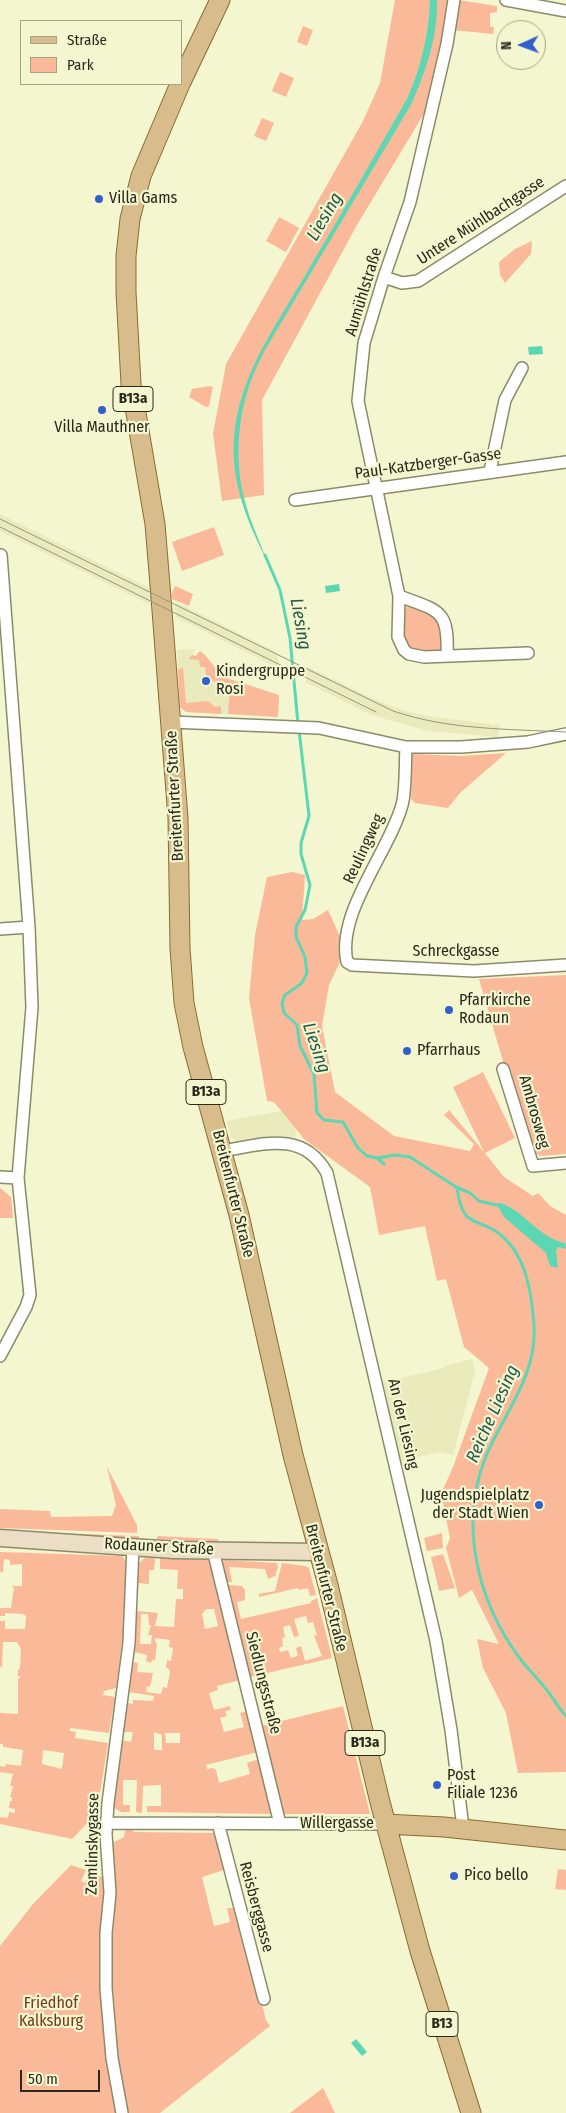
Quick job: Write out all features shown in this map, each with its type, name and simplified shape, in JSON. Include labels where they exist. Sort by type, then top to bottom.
[{"type":"main road","name":"Breitenfurter Straße","points":[[182,81],[220,0]]},
{"type":"main road","name":"Breitenfurter Straße","points":[[180,85],[140,176],[130,219],[126,256],[131,384],[155,524],[171,722],[178,818],[180,948],[184,1003],[200,1076],[223,1151],[293,1455],[319,1552],[386,1824],[420,1951],[471,2113]]},
{"type":"main road","name":"Rodauner Straße","points":[[0,1538],[213,1550],[319,1552]]},
{"type":"main road","name":"Willergasse","points":[[386,1824],[463,1828],[566,1840]]},
{"type":"street","name":"Aumühlstraße","points":[[454,0],[447,44],[410,202],[364,342],[358,401],[399,596],[398,637],[404,650],[416,656],[528,653]]},
{"type":"street","points":[[512,1],[566,11]]},
{"type":"street","name":"Untere Mühlbachgasse","points":[[384,277],[402,284],[418,281],[566,186]]},
{"type":"street","points":[[490,471],[505,400],[522,368]]},
{"type":"street","name":"Paul-Katzberger-Gasse","points":[[295,500],[490,471],[566,462]]},
{"type":"street","points":[[0,1356],[26,1307],[30,1295],[18,1178],[32,1007],[29,927],[5,687],[1,555]]},
{"type":"street","points":[[399,596],[432,608],[441,615],[448,634],[447,656]]},
{"type":"street","points":[[171,722],[319,728],[406,747],[461,748],[528,742],[566,734]]},
{"type":"street","name":"Reulingweg","points":[[347,962],[350,918],[403,803],[406,747]]},
{"type":"street","points":[[0,929],[29,927]]},
{"type":"street","name":"Schreckgasse","points":[[347,962],[352,964],[474,971],[566,965]]},
{"type":"street","name":"Ambrosweg","points":[[503,1069],[533,1166],[566,1164]]},
{"type":"street","name":"An der Liesing","points":[[223,1151],[277,1142],[290,1144],[312,1153],[327,1173],[434,1636],[448,1708],[463,1828]]},
{"type":"street","points":[[0,1177],[18,1178]]},
{"type":"street","name":"Zemlinskygasse","points":[[122,2113],[112,2058],[106,1988],[106,1933],[110,1893],[108,1803],[129,1643],[133,1546]]},
{"type":"street","name":"Siedlungsstraße","points":[[213,1550],[280,1824]]},
{"type":"street","name":"Willergasse","points":[[108,1823],[386,1824]]},
{"type":"street","name":"Reisberggasse","points":[[218,1823],[264,1999]]},
{"type":"shaded area","points":[[0,514],[151,589],[148,594],[151,598],[149,603],[151,605],[0,531]]},
{"type":"shaded area","points":[[174,601],[279,653],[277,658],[280,662],[278,666],[280,669],[175,617],[177,613],[174,609],[176,604]]},
{"type":"shaded area","name":"Kindergruppe Rosi","points":[[196,649],[192,655],[196,656],[200,651],[223,677],[279,695],[278,717],[186,712],[180,707],[177,650]]},
{"type":"shaded area","points":[[304,665],[374,699],[405,711],[434,717],[500,725],[498,737],[429,731],[371,715],[305,682],[308,677],[304,672],[306,668]]},
{"type":"shaded area","points":[[281,1111],[296,1130],[295,1138],[276,1136],[238,1142],[231,1138],[227,1121]]},
{"type":"shaded area","points":[[472,1359],[475,1372],[453,1455],[441,1452],[401,1461],[383,1382],[444,1368],[444,1366]]},
{"type":"green space","points":[[395,0],[454,0],[425,112],[357,225],[262,400],[264,495],[222,501],[213,434],[226,364],[363,121],[380,83]]},
{"type":"green space","points":[[458,0],[497,6],[497,12],[490,13],[490,27],[494,27],[493,34],[453,30]]},
{"type":"green space","points":[[303,26],[313,30],[307,46],[297,42]]},
{"type":"green space","points":[[280,72],[294,78],[286,97],[272,91]]},
{"type":"green space","points":[[262,118],[274,123],[266,141],[254,136]]},
{"type":"green space","points":[[279,217],[299,228],[286,252],[266,241]]},
{"type":"green space","points":[[532,241],[531,254],[505,283],[500,275],[499,262],[515,249]]},
{"type":"green space","points":[[213,387],[209,406],[206,407],[189,397],[192,389]]},
{"type":"green space","points":[[214,527],[224,555],[182,571],[172,542]]},
{"type":"green space","points":[[175,586],[193,594],[189,606],[172,599]]},
{"type":"green space","points":[[410,605],[433,615],[440,623],[442,648],[437,652],[416,649],[406,642],[403,629],[404,608]]},
{"type":"green space","points":[[200,651],[223,677],[279,695],[278,717],[228,714],[230,688],[218,684],[206,676],[205,667],[200,667],[199,660],[189,659],[192,655],[196,656]]},
{"type":"green space","points":[[183,668],[186,703],[208,701],[215,707],[221,706],[221,714],[186,712],[180,707],[178,669]]},
{"type":"green space","points":[[506,753],[460,793],[448,808],[415,803],[411,799],[412,763],[409,757],[413,754],[461,756]]},
{"type":"green space","points":[[292,872],[305,875],[302,920],[313,919],[328,910],[342,941],[339,964],[329,985],[322,1026],[335,1092],[394,1136],[470,1151],[474,1144],[444,1115],[449,1110],[484,1152],[453,1087],[483,1072],[515,1138],[485,1153],[504,1177],[533,1196],[538,1193],[550,1206],[566,1215],[566,1772],[518,1773],[506,1713],[483,1668],[477,1639],[499,1644],[472,1590],[459,1598],[446,1548],[450,1538],[441,1494],[453,1467],[489,1368],[464,1347],[446,1279],[437,1281],[425,1226],[379,1235],[370,1187],[304,1139],[274,1102],[267,1101],[249,998],[255,935],[267,877]]},
{"type":"green space","points":[[566,975],[566,1154],[540,1156],[535,1153],[510,1068],[505,1068],[479,979]]},
{"type":"green space","points":[[0,1188],[11,1197],[13,1218],[0,1218]]},
{"type":"green space","points":[[107,1467],[137,1525],[137,1533],[0,1528],[0,1509],[50,1511],[51,1517],[112,1516],[116,1505]]},
{"type":"green space","points":[[0,1531],[139,1536],[139,1539],[0,1534]]},
{"type":"green space","points":[[442,1533],[443,1548],[427,1551],[424,1538]]},
{"type":"green space","points":[[158,1536],[218,1539],[219,1543],[165,1540],[162,1543],[155,1542]]},
{"type":"green space","points":[[0,1552],[122,1556],[126,1561],[123,1634],[116,1688],[104,1691],[103,1695],[115,1697],[109,1733],[70,1728],[70,1731],[76,1732],[75,1738],[108,1743],[98,1806],[91,1819],[72,1839],[0,1824],[0,1817],[8,1818],[9,1812],[15,1813],[15,1809],[9,1808],[10,1801],[12,1801],[12,1797],[10,1797],[13,1786],[10,1786],[13,1774],[0,1772],[0,1766],[5,1767],[6,1764],[21,1766],[23,1750],[3,1747],[3,1744],[0,1744],[0,1713],[18,1714],[18,1679],[21,1677],[18,1676],[18,1670],[20,1668],[21,1649],[17,1642],[3,1642],[2,1668],[0,1666],[0,1621],[5,1621],[5,1629],[25,1629],[26,1616],[23,1614],[5,1613],[5,1616],[0,1616],[0,1608],[11,1608],[14,1588],[11,1586],[22,1586],[22,1564],[10,1565],[10,1560],[4,1559],[3,1572],[0,1572]],"holes":[[[43,1750],[64,1753],[62,1769],[42,1764]]]},
{"type":"green space","points":[[443,1554],[455,1588],[439,1591],[431,1557]]},
{"type":"green space","points":[[145,1558],[155,1558],[154,1570],[149,1570],[149,1584],[138,1583],[139,1563]]},
{"type":"green space","points":[[160,1558],[210,1560],[240,1680],[217,1686],[218,1690],[209,1693],[214,1710],[230,1706],[231,1710],[225,1711],[227,1716],[220,1718],[224,1732],[244,1727],[240,1713],[247,1711],[258,1752],[206,1765],[207,1769],[213,1768],[216,1770],[219,1783],[250,1774],[247,1763],[259,1759],[273,1814],[147,1812],[147,1806],[161,1806],[161,1785],[143,1786],[142,1813],[136,1812],[137,1780],[123,1780],[123,1805],[130,1805],[130,1812],[121,1812],[113,1807],[122,1740],[131,1742],[133,1732],[123,1732],[128,1703],[133,1704],[133,1700],[153,1701],[154,1696],[129,1692],[133,1662],[138,1663],[137,1672],[153,1673],[150,1687],[147,1686],[146,1692],[161,1694],[163,1687],[167,1688],[170,1672],[166,1668],[167,1660],[171,1661],[173,1648],[169,1647],[170,1640],[155,1638],[157,1643],[155,1660],[152,1660],[151,1663],[146,1661],[147,1655],[135,1652],[137,1611],[158,1613],[155,1626],[174,1627],[176,1599],[183,1599],[183,1589],[177,1589],[178,1570],[160,1569]],"holes":[[[206,1609],[214,1609],[218,1626],[205,1629],[202,1614]],[[141,1614],[148,1614],[149,1625],[151,1625],[148,1635],[152,1635],[151,1644],[140,1644]],[[154,1732],[162,1735],[162,1750],[154,1750]],[[165,1733],[180,1733],[180,1743],[166,1743]]]},
{"type":"green space","points":[[224,1560],[277,1563],[278,1567],[275,1576],[268,1579],[265,1569],[229,1567],[232,1582],[225,1582],[221,1562]]},
{"type":"green space","points":[[282,1563],[309,1568],[316,1595],[310,1596],[308,1588],[299,1590],[298,1588],[259,1597],[259,1594],[275,1591]]},
{"type":"green space","points":[[229,1585],[242,1586],[245,1590],[245,1600],[237,1602],[241,1619],[311,1603],[311,1601],[317,1598],[332,1658],[250,1677],[227,1588]],"holes":[[[306,1616],[308,1623],[313,1622],[317,1635],[314,1636],[322,1656],[305,1661],[301,1646],[296,1648],[298,1656],[291,1658],[288,1650],[280,1652],[279,1648],[283,1646],[282,1638],[285,1637],[283,1627],[290,1625],[294,1637],[299,1636],[294,1619]]]},
{"type":"green space","points":[[343,1706],[370,1814],[283,1814],[261,1726]]},
{"type":"green space","points":[[131,1828],[134,1832],[215,1833],[224,1870],[202,1877],[214,1926],[230,1922],[227,1908],[234,1908],[258,2000],[261,2000],[266,2020],[270,2026],[160,2113],[127,2113],[115,2040],[117,2039],[110,1952],[113,1892],[112,1843],[124,1837],[125,1831]]},
{"type":"green space","name":"Friedhof Kalksburg","points":[[71,1865],[86,1870],[81,1881],[85,1883],[91,1872],[104,1878],[118,2113],[0,2113],[0,1946],[33,1904]]},
{"type":"green space","points":[[558,1869],[566,1870],[566,1890],[555,1889]]},
{"type":"green space","points":[[323,2088],[335,2113],[290,2113]]},
{"type":"water","name":"Liesing","points":[[430,0],[437,0],[433,40],[422,78],[412,103],[265,350],[249,385],[244,404],[239,441],[240,479],[249,514],[266,559],[247,516],[235,471],[234,439],[237,415],[243,392],[273,328],[407,99],[423,51],[428,26]]},
{"type":"water","points":[[542,346],[543,354],[529,355],[528,347]]},
{"type":"water","points":[[339,584],[340,591],[326,593],[325,586]]},
{"type":"water","points":[[501,1203],[517,1212],[547,1236],[565,1243],[566,1249],[558,1247],[556,1251],[558,1268],[550,1266],[546,1253],[504,1217],[499,1208],[494,1204]]},
{"type":"water","points":[[356,2039],[367,2052],[362,2056],[351,2043]]},
{"type":"waterway","name":"Liesing","points":[[265,555],[280,590],[290,638],[298,724]]},
{"type":"waterway","name":"Liesing","points":[[299,730],[309,816],[301,843],[301,854],[310,885],[305,910],[296,927],[296,937],[305,957],[307,973],[302,983],[285,995],[282,1003],[284,1013],[297,1025],[300,1046],[314,1074],[317,1113],[324,1120],[343,1122],[358,1148],[367,1156],[377,1158],[396,1155],[410,1157],[456,1187],[470,1193],[479,1201],[496,1205]]},
{"type":"waterway","name":"Liesing","points":[[377,1158],[384,1164]]},
{"type":"waterway","name":"Reiche Liesing","points":[[457,1188],[463,1211],[468,1217],[502,1236],[517,1255],[523,1266],[530,1290],[534,1326],[534,1344],[525,1378],[493,1440],[478,1482],[473,1536],[477,1562],[493,1614],[506,1638],[521,1660],[549,1692],[566,1716]]},
{"type":"tram line","points":[[0,519],[393,711],[435,722],[479,728],[566,732]]},
{"type":"tram line","points":[[0,527],[376,712]]},
{"type":"place","name":"Villa Gams","points":[[99,199]]},
{"type":"place","name":"Villa Mauthner","points":[[102,410]]},
{"type":"place","name":"Kindergruppe Rosi","points":[[206,681]]},
{"type":"place","name":"Pfarrkirche Rodaun","points":[[449,1010]]},
{"type":"place","name":"Pfarrhaus","points":[[407,1051]]},
{"type":"place","name":"Jugendspielplatz der Stadt Wien","points":[[539,1505]]},
{"type":"place","name":"Post Filiale 1236","points":[[437,1785]]},
{"type":"place","name":"Pico bello","points":[[454,1876]]}]
